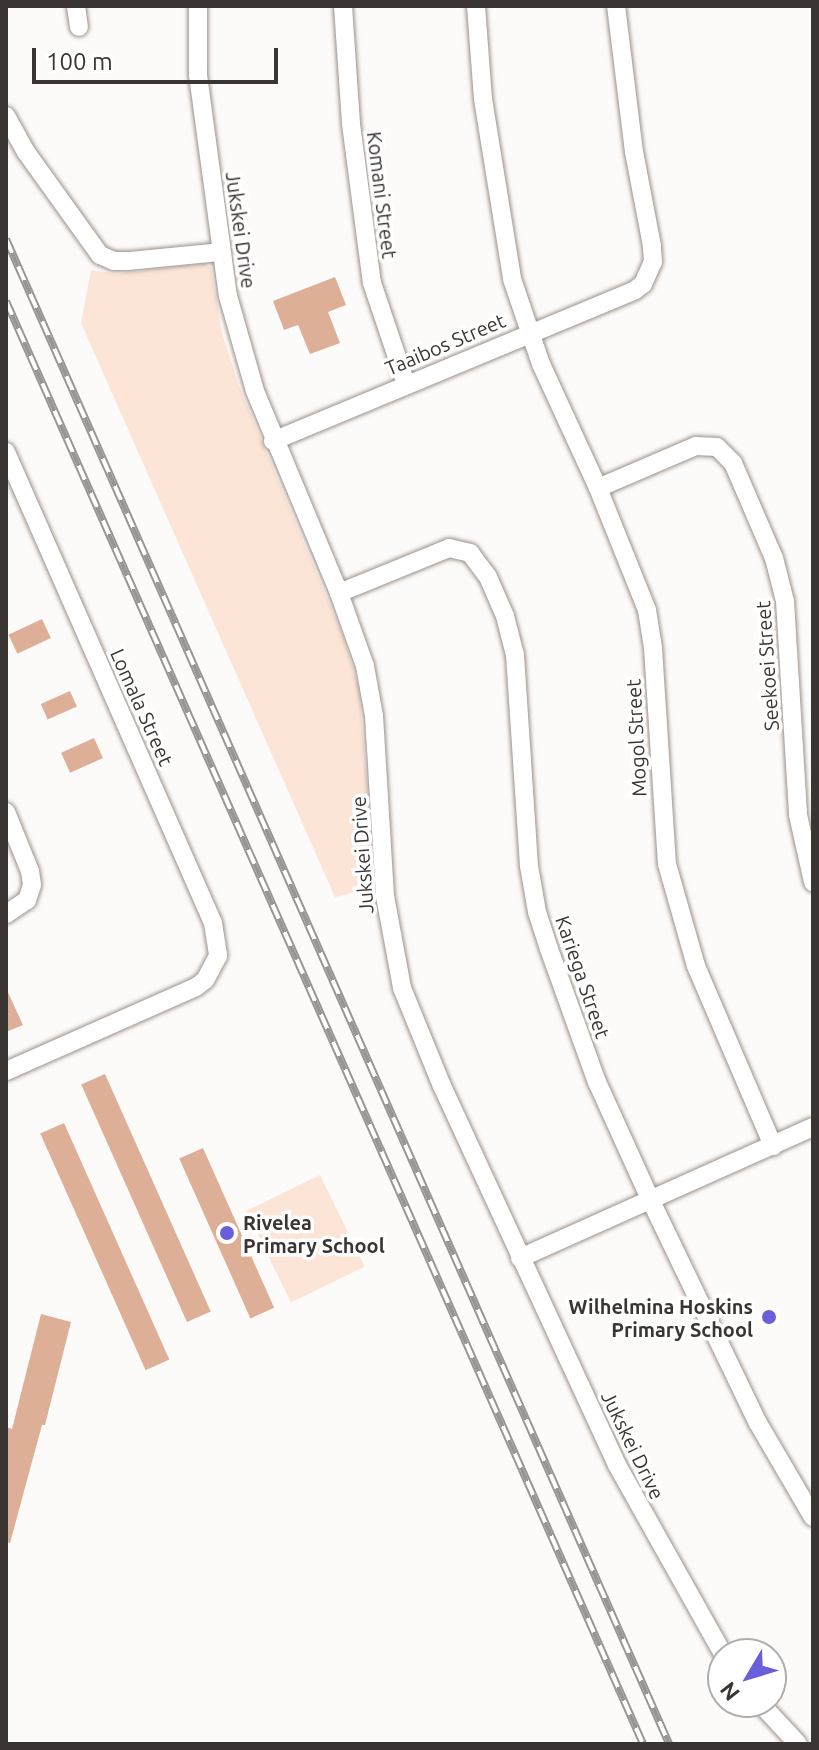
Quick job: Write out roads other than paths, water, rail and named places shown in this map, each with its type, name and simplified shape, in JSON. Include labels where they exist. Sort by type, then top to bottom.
[{"type":"street","points":[[76,6],[79,27]]},
{"type":"street","name":"Jukskei Drive","points":[[198,6],[198,75],[221,252],[238,337],[273,441],[339,593],[365,666],[372,702],[385,896],[402,988],[442,1086],[617,1465],[714,1638]]},
{"type":"street","name":"Komani Street","points":[[343,6],[351,124],[372,283],[406,384]]},
{"type":"street","name":"Mogol Street","points":[[476,6],[483,99],[506,258],[530,332],[641,594],[650,626],[663,823],[671,877],[696,966],[773,1146]]},
{"type":"street","name":"Taaibos Street","points":[[273,441],[635,290],[649,274],[653,262],[620,55],[616,6]]},
{"type":"street","points":[[6,116],[26,152],[100,255],[114,261],[129,261],[221,252]]},
{"type":"street","name":"Seekoei Street","points":[[598,488],[696,446],[717,447],[733,463],[774,558],[785,601],[798,815],[813,882]]},
{"type":"street","name":"Lomala Street","points":[[6,452],[213,923],[218,956],[205,980],[6,1071]]},
{"type":"street","name":"Kariega Street","points":[[339,593],[449,548],[470,553],[488,577],[505,616],[515,655],[529,866],[537,912],[597,1082],[651,1201],[758,1423],[813,1517]]},
{"type":"street","points":[[6,812],[27,860],[32,885],[27,900],[6,914]]},
{"type":"street","points":[[520,1258],[813,1127]]},
{"type":"street","points":[[774,1718],[798,1744]]},
{"type":"railway","points":[[6,239],[669,1744]]},
{"type":"railway","points":[[6,301],[643,1744]]},
{"type":"place","name":"Rivelea Primary School","points":[[227,1233]]},
{"type":"place","name":"Wilhelmina Hoskins Primary School","points":[[769,1317]]}]
